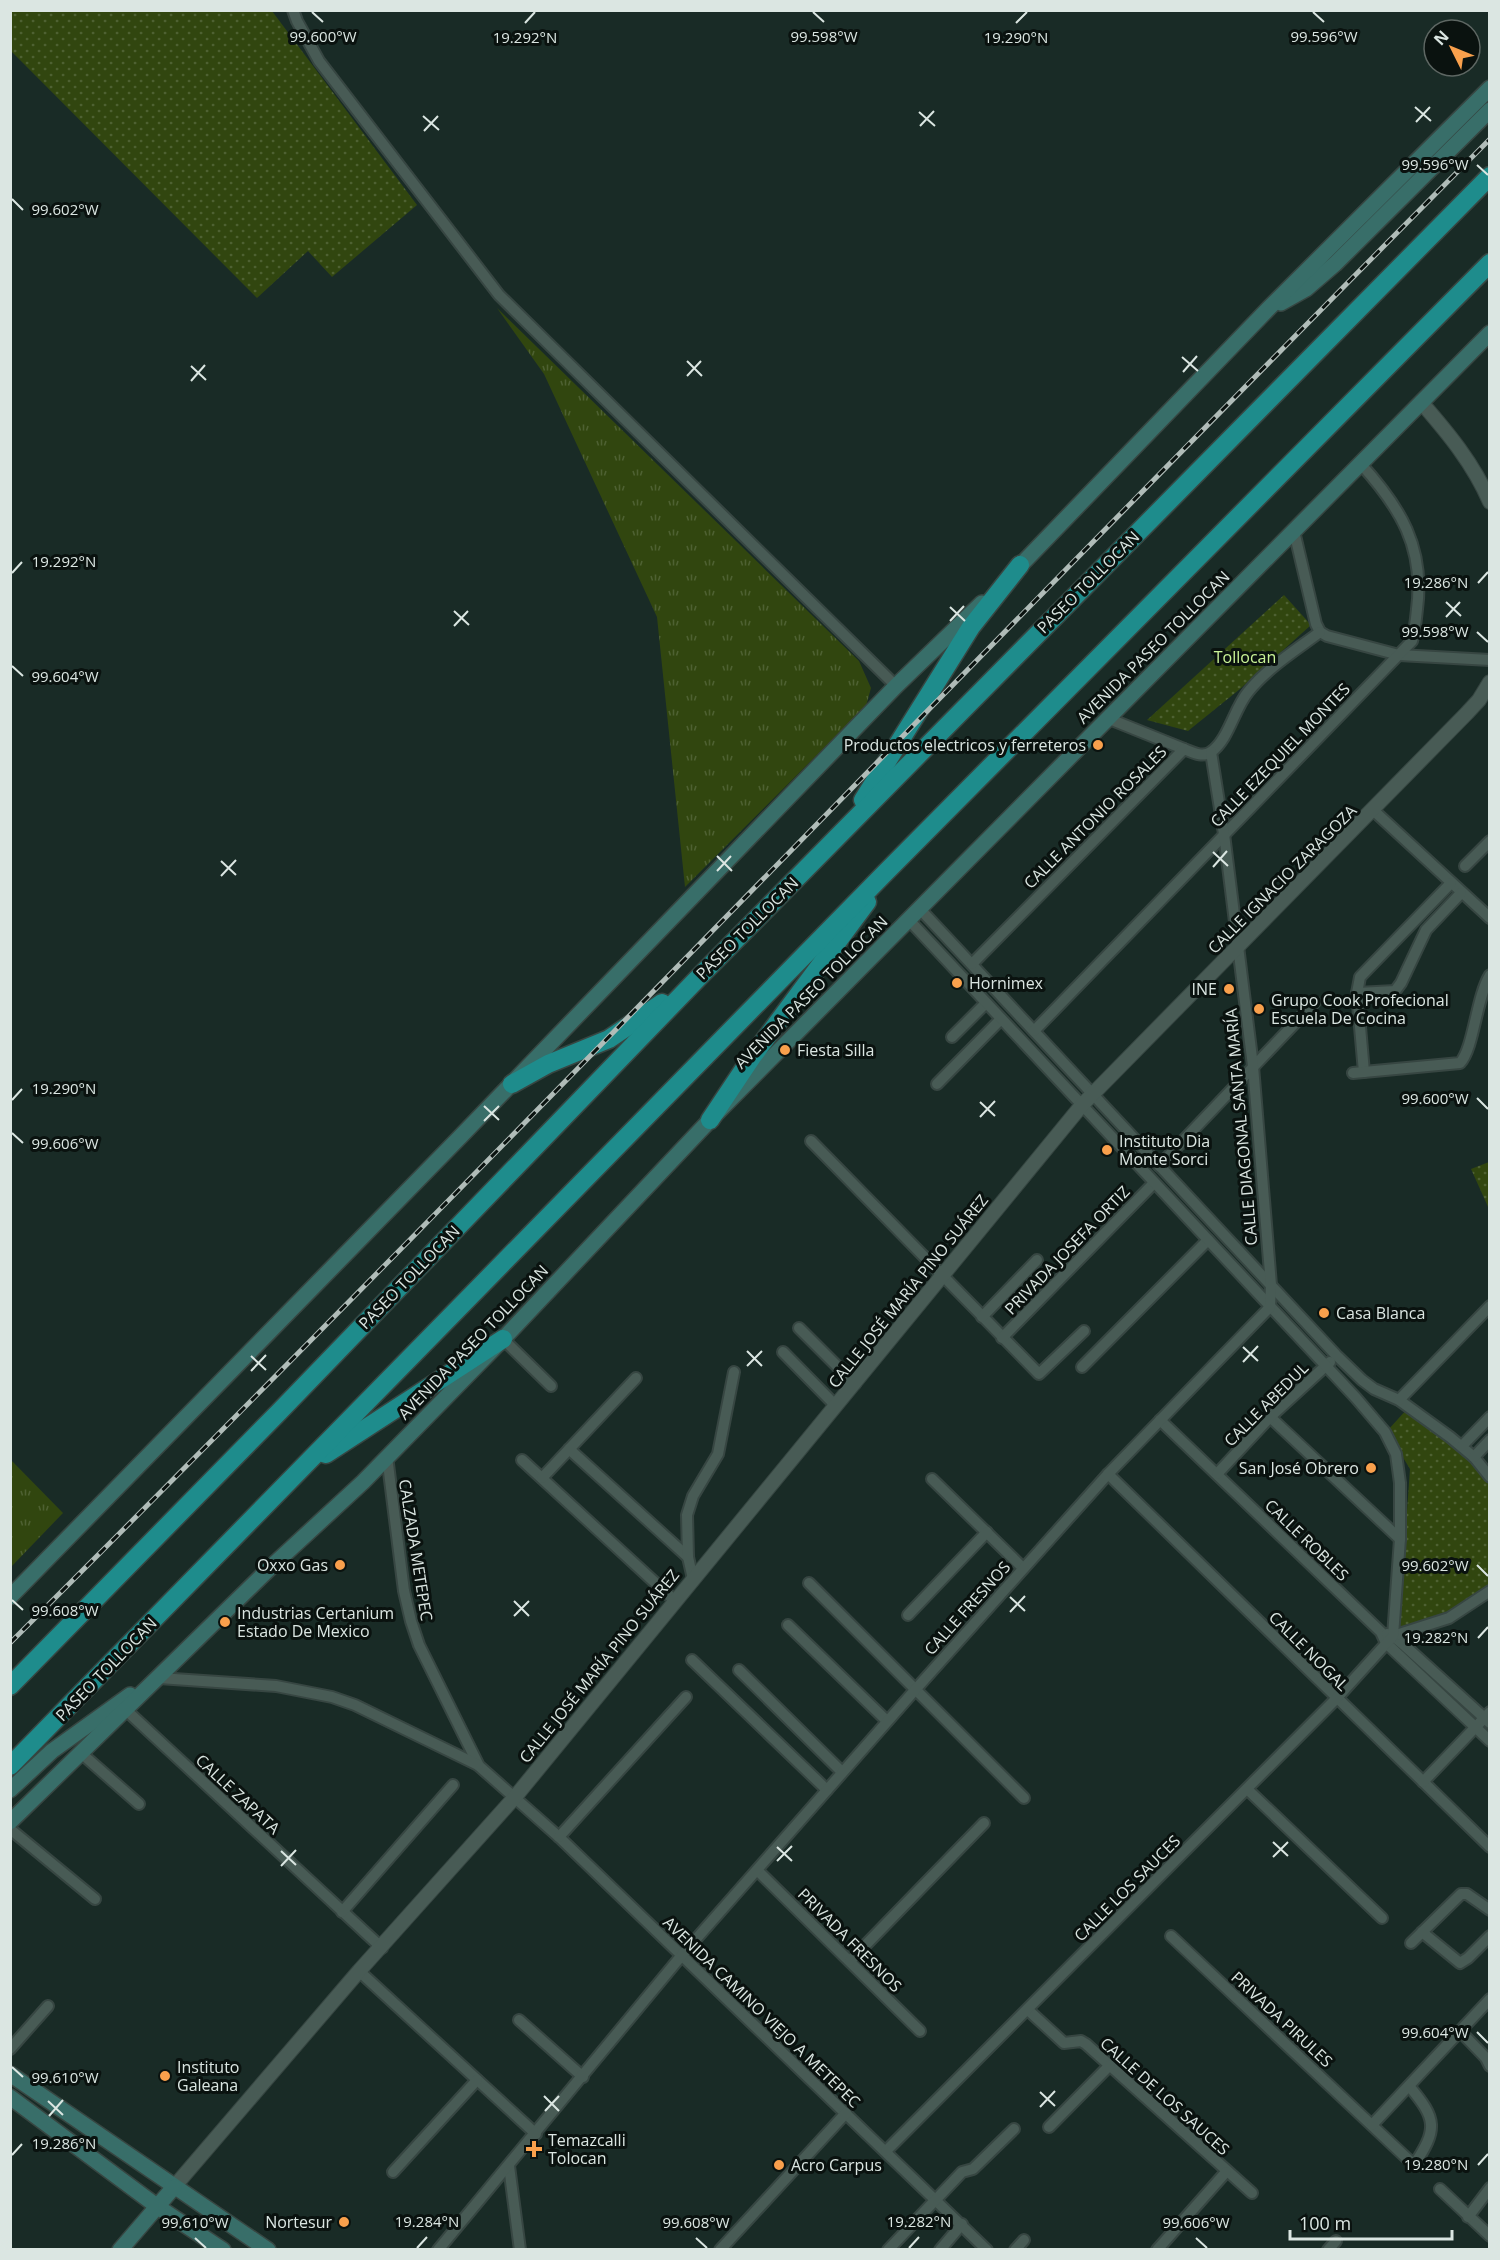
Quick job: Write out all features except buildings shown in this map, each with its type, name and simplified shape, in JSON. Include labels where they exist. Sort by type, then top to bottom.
[{"type":"highway","name":"PASEO TOLLOCAN","points":[[10,1686],[288,1403],[702,974],[1490,176]]},
{"type":"highway","name":"PASEO TOLLOCAN","points":[[10,1766],[885,873],[1490,263]]},
{"type":"highway","points":[[840,834],[971,627],[1020,565]]},
{"type":"highway","points":[[710,1120],[752,1057],[859,915],[885,873]]},
{"type":"highway","points":[[512,1084],[548,1064],[609,1039],[702,974]]},
{"type":"highway","points":[[299,1472],[503,1339]]},
{"type":"main road","points":[[13,1596],[896,686],[1020,565],[1269,308],[1490,88]]},
{"type":"main road","points":[[1269,308],[1292,298],[1322,276],[1490,110]]},
{"type":"main road","name":"AVENIDA PASEO TOLLOCAN","points":[[10,1822],[387,1456],[503,1339],[710,1120],[1490,333]]},
{"type":"main road","name":"AVENIDA PASEO TOLLOCAN","points":[[10,1790],[52,1751],[146,1684],[159,1678]]},
{"type":"main road","points":[[10,2074],[268,2250]]},
{"type":"main road","points":[[10,2097],[158,2207],[223,2250]]},
{"type":"main road","name":"CALLE JOSÉ MARÍA PINO SUÁREZ","points":[[120,2250],[174,2187]]},
{"type":"street","points":[[293,10],[319,61],[499,295],[896,686]]},
{"type":"street","points":[[1421,402],[1466,457],[1490,501]]},
{"type":"street","name":"CALLE EZEQUIEL MONTES","points":[[1034,1031],[1410,644],[1414,633],[1420,590],[1415,549],[1398,511],[1360,463]]},
{"type":"street","points":[[1294,531],[1316,624],[1320,632],[1327,636],[1399,655],[1490,660]]},
{"type":"street","points":[[1210,752],[1224,734],[1248,692],[1279,663],[1320,632]]},
{"type":"street","name":"CALLE IGNACIO ZARAGOZA","points":[[1094,1094],[1467,713],[1479,700],[1490,682]]},
{"type":"street","points":[[1107,718],[1184,749]]},
{"type":"street","name":"CALLE ANTONIO ROSALES","points":[[972,964],[1184,749],[1200,754],[1210,752]]},
{"type":"street","name":"CALLE DIAGONAL SANTA MARÍA","points":[[1210,752],[1224,834],[1253,1066],[1271,1285]]},
{"type":"street","points":[[1373,810],[1490,918]]},
{"type":"street","points":[[1465,866],[1490,841]]},
{"type":"street","points":[[1451,883],[1363,972],[1357,985],[1359,1072],[1460,1063],[1467,1051],[1482,990],[1490,975]]},
{"type":"street","points":[[1357,993],[1395,991],[1420,940],[1431,924],[1461,892]]},
{"type":"street","points":[[920,909],[1336,1355],[1368,1384],[1400,1400],[1462,1446],[1490,1477]]},
{"type":"street","points":[[1420,915],[1431,924]]},
{"type":"street","points":[[909,920],[1356,1398],[1392,1442],[1399,1467],[1400,1539],[1389,1640]]},
{"type":"street","points":[[1159,1167],[1315,1002]]},
{"type":"street","points":[[952,1037],[986,1003]]},
{"type":"street","points":[[937,1084],[1001,1019]]},
{"type":"street","name":"CALLE JOSÉ MARÍA PINO SUÁREZ","points":[[174,2187],[359,1971],[382,1948],[514,1797],[944,1277],[1082,1105],[1094,1094]]},
{"type":"street","points":[[811,1141],[1039,1374],[1083,1331]]},
{"type":"street","name":"PRIVADA JOSEFA ORTIZ","points":[[1002,1338],[1154,1183]]},
{"type":"street","points":[[1082,1367],[1208,1240]]},
{"type":"street","points":[[982,1317],[1037,1260]]},
{"type":"street","points":[[1270,1307],[1271,1285]]},
{"type":"street","points":[[1400,1400],[1490,1306]]},
{"type":"street","name":"CALLE FRESNOS","points":[[438,2250],[682,1955],[758,1871],[915,1689],[1108,1474],[1270,1307]]},
{"type":"street","points":[[798,1328],[855,1384]]},
{"type":"street","points":[[503,1339],[551,1386]]},
{"type":"street","points":[[783,1352],[836,1406]]},
{"type":"street","name":"CALLE ABEDUL","points":[[1217,1474],[1270,1417],[1336,1355]]},
{"type":"street","points":[[693,1579],[688,1557],[687,1515],[693,1496],[718,1454],[734,1372]]},
{"type":"street","points":[[542,1478],[636,1378]]},
{"type":"street","points":[[1270,1417],[1400,1539]]},
{"type":"street","points":[[1462,1446],[1490,1417]]},
{"type":"street","name":"CALLE ROBLES","points":[[1161,1420],[1389,1640]]},
{"type":"street","points":[[1474,1457],[1490,1440]]},
{"type":"street","points":[[569,1449],[688,1557]]},
{"type":"street","name":"CALZADA METEPEC","points":[[387,1456],[402,1580],[419,1645],[478,1766],[514,1797]]},
{"type":"street","points":[[522,1460],[675,1601]]},
{"type":"street","name":"CALLE NOGAL","points":[[1108,1474],[1490,1847]]},
{"type":"street","points":[[932,1479],[1023,1568]]},
{"type":"street","points":[[908,1615],[987,1532]]},
{"type":"street","points":[[809,1583],[1024,1797]]},
{"type":"street","points":[[1389,1640],[1449,1618],[1490,1591]]},
{"type":"street","points":[[788,1625],[887,1721]]},
{"type":"street","points":[[1389,1640],[1488,1718],[1475,1728],[1424,1782]]},
{"type":"street","points":[[1389,1640],[1490,1741]]},
{"type":"street","name":"CALLE LOS SAUCES","points":[[886,2151],[1336,1699],[1389,1640]]},
{"type":"street","points":[[692,1660],[827,1790]]},
{"type":"street","points":[[739,1670],[842,1772]]},
{"type":"street","points":[[159,1678],[276,1686],[332,1697],[355,1705],[478,1766]]},
{"type":"street","points":[[559,1837],[686,1696]]},
{"type":"street","name":"CALLE ZAPATA","points":[[126,1710],[382,1948]]},
{"type":"street","points":[[81,1753],[139,1804]]},
{"type":"street","points":[[342,1912],[453,1785]]},
{"type":"street","points":[[1247,1789],[1382,1918]]},
{"type":"street","name":"AVENIDA CAMINO VIEJO A METEPEC","points":[[514,1797],[559,1837],[987,2250]]},
{"type":"street","points":[[850,1961],[984,1823]]},
{"type":"street","points":[[10,1829],[95,1899]]},
{"type":"street","name":"PRIVADA FRESNOS","points":[[758,1871],[920,2031]]},
{"type":"street","points":[[1411,1943],[1461,1894],[1467,1894],[1490,1910]]},
{"type":"street","points":[[1422,1932],[1460,1963],[1490,1936]]},
{"type":"street","name":"PRIVADA PIRULES","points":[[1171,1936],[1413,2165],[1428,2143],[1431,2120],[1425,2105],[1409,2086]]},
{"type":"street","points":[[359,1971],[536,2134]]},
{"type":"street","points":[[1372,2125],[1490,1999]]},
{"type":"street","points":[[10,2049],[48,2006]]},
{"type":"street","name":"CALLE DE LOS SAUCES","points":[[1028,2010],[1060,2040],[1068,2044],[1082,2041],[1252,2193]]},
{"type":"street","points":[[519,2020],[583,2077]]},
{"type":"street","points":[[1460,2031],[1486,2058],[1490,2066]]},
{"type":"street","points":[[1048,2127],[1110,2065]]},
{"type":"street","points":[[393,2172],[477,2080]]},
{"type":"street","points":[[720,2250],[846,2113]]},
{"type":"street","points":[[888,2250],[962,2172],[974,2169],[1014,2129]]},
{"type":"street","points":[[509,2166],[520,2250]]},
{"type":"street","points":[[1157,2250],[1226,2172]]},
{"type":"street","points":[[1468,2217],[1490,2188]]},
{"type":"street","points":[[1440,2189],[1490,2236]]},
{"type":"street","points":[[940,2250],[962,2224]]},
{"type":"street","points":[[1015,2250],[1024,2240]]},
{"type":"street","points":[[1328,2250],[1336,2241]]},
{"type":"green space","points":[[10,11],[272,11],[417,205],[332,277],[308,251],[257,298],[11,51]]},
{"type":"green space","points":[[497,308],[859,661],[871,688],[866,706],[685,887],[657,617],[544,374]]},
{"type":"green space","name":"Tollocan","points":[[1284,595],[1311,625],[1240,689],[1188,731],[1147,720]]},
{"type":"green space","points":[[1489,1162],[1489,1209],[1471,1169]]},
{"type":"green space","points":[[1409,1407],[1449,1437],[1489,1480],[1490,1585],[1484,1597],[1398,1637],[1410,1469],[1387,1431]]},
{"type":"green space","points":[[11,1460],[63,1513],[11,1567]]},
{"type":"railway","points":[[10,1643],[382,1268],[1490,139]]},
{"type":"place","name":"Productos electricos y ferreteros","points":[[1098,745]]},
{"type":"place","name":"Hornimex","points":[[957,983]]},
{"type":"place","name":"INE","points":[[1229,989]]},
{"type":"place","name":"Grupo Cook Profecional Escuela De Cocina","points":[[1259,1009]]},
{"type":"place","name":"Fiesta Silla","points":[[785,1050]]},
{"type":"place","name":"Instituto Dia Monte Sorci","points":[[1107,1150]]},
{"type":"place","name":"Casa Blanca","points":[[1324,1313]]},
{"type":"place","name":"San José Obrero","points":[[1371,1468]]},
{"type":"place","name":"Oxxo Gas","points":[[340,1565]]},
{"type":"place","name":"Industrias Certanium Estado De Mexico","points":[[225,1622]]},
{"type":"place","name":"Instituto Galeana","points":[[165,2076]]},
{"type":"place","name":"Temazcalli Tolocan","points":[[534,2149]]},
{"type":"place","name":"Acro Carpus","points":[[779,2165]]},
{"type":"place","name":"Nortesur","points":[[344,2222]]}]
